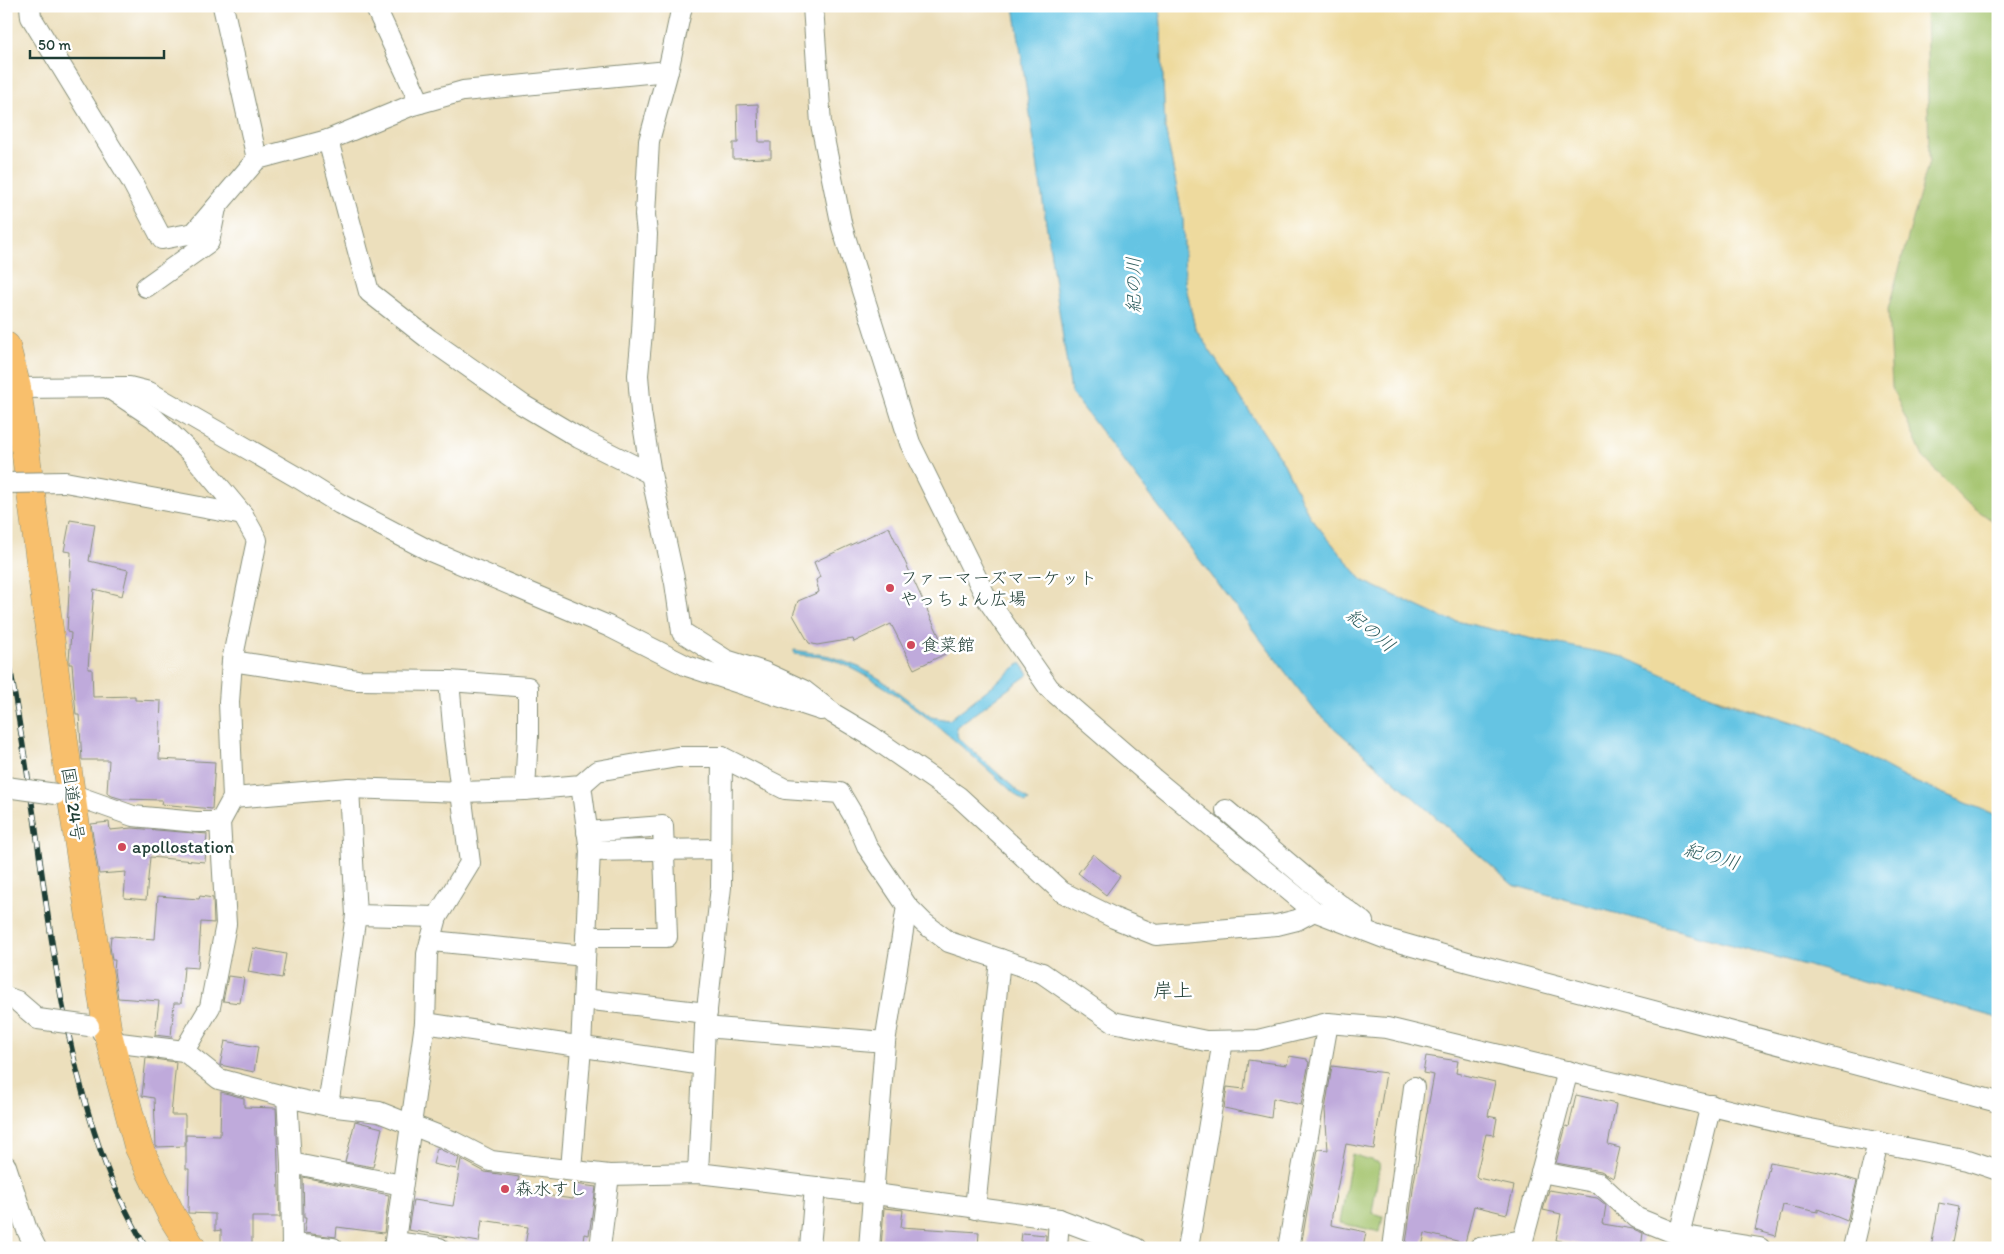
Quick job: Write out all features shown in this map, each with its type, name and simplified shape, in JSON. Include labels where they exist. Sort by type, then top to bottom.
[{"type":"highway","name":"国道24号","points":[[6,346],[17,388],[63,794],[98,1030],[138,1146],[173,1218],[192,1248]]},
{"type":"street","points":[[30,6],[31,17],[131,180],[162,239],[194,233],[257,159],[328,140],[420,104],[464,91],[668,71]]},
{"type":"street","points":[[223,6],[257,159]]},
{"type":"street","points":[[375,6],[420,104]]},
{"type":"street","points":[[682,6],[668,71],[648,141],[645,215],[647,234],[638,375],[641,412],[651,474],[675,583],[682,632],[726,660],[764,672],[803,690],[834,714],[871,736],[959,797],[1062,892],[1114,918],[1156,935],[1277,925],[1297,920],[1314,911]]},
{"type":"street","points":[[813,6],[821,124],[842,227],[910,444],[986,599],[1049,688],[1154,779],[1314,911],[1384,938],[1500,972],[1998,1102]]},
{"type":"street","points":[[328,140],[369,292],[429,339],[523,405],[580,438],[651,474]]},
{"type":"street","points":[[146,288],[210,242],[217,204]]},
{"type":"street","points":[[17,388],[91,386],[110,389],[129,387],[148,392],[340,504],[428,550],[608,626],[687,666],[834,714]]},
{"type":"street","points":[[110,389],[154,418],[192,454],[243,516],[257,540],[232,661],[229,702],[234,798],[220,822],[226,924],[210,1006],[184,1051]]},
{"type":"street","points":[[6,483],[65,482],[243,516]]},
{"type":"street","points":[[232,661],[357,680],[450,681],[528,687],[525,790]]},
{"type":"street","points":[[439,1248],[395,1245],[425,1023],[428,954],[437,917],[470,864],[454,737],[450,681]]},
{"type":"street","points":[[234,798],[349,788],[461,792],[525,790],[581,785],[598,771],[677,757],[722,757],[785,789],[840,794],[856,820],[868,848],[907,906],[924,923],[949,942],[1042,972],[1113,1022],[1206,1041],[1258,1040],[1328,1023],[1387,1028],[1795,1126],[1968,1160],[1998,1170]]},
{"type":"street","points":[[698,1173],[706,1020],[721,887],[722,757]]},
{"type":"street","points":[[570,1169],[581,1048],[585,947],[588,842],[581,785]]},
{"type":"street","points":[[6,787],[63,794],[133,816],[196,822],[220,822]]},
{"type":"street","points":[[328,1106],[356,915],[349,788]]},
{"type":"street","points":[[1226,810],[1320,890],[1384,938]]},
{"type":"street","points":[[432,941],[585,947],[667,938],[664,826],[588,842]]},
{"type":"street","points":[[665,850],[721,849]]},
{"type":"street","points":[[869,1248],[885,1042],[907,906]]},
{"type":"street","points":[[356,915],[437,917]]},
{"type":"street","points":[[975,1209],[1000,958]]},
{"type":"street","points":[[6,997],[18,1001],[38,1019],[98,1030],[120,1043],[184,1051],[219,1079],[328,1106],[379,1112],[452,1141],[491,1161],[609,1175],[698,1173],[874,1194],[1060,1220],[1136,1248]]},
{"type":"street","points":[[583,999],[706,1020],[885,1042]]},
{"type":"street","points":[[425,1023],[703,1066]]},
{"type":"street","points":[[1288,1248],[1328,1023]]},
{"type":"street","points":[[1188,1248],[1223,1041]]},
{"type":"street","points":[[1480,1248],[1523,1244],[1568,1071]]},
{"type":"street","points":[[1393,1248],[1414,1087]]},
{"type":"street","points":[[286,1097],[291,1163],[292,1246],[333,1248]]},
{"type":"street","points":[[1679,1241],[1711,1105]]},
{"type":"street","points":[[1853,1248],[1878,1142]]},
{"type":"street","points":[[291,1163],[402,1185]]},
{"type":"street","points":[[6,1166],[27,1230],[36,1248]]},
{"type":"street","points":[[1541,1172],[1600,1183],[1637,1218],[1679,1241],[1760,1248]]},
{"type":"street","points":[[603,1248],[609,1175]]},
{"type":"street","points":[[810,1248],[815,1187]]},
{"type":"street","points":[[1057,1248],[1060,1220]]},
{"type":"green space","points":[[1926,6],[1998,6],[1998,525],[1965,501],[1923,457],[1892,388],[1888,309],[1929,161]]},
{"type":"green space","points":[[1352,1154],[1380,1163],[1372,1213],[1383,1216],[1380,1232],[1340,1223]]},
{"type":"sand","points":[[1160,6],[1926,6],[1929,161],[1888,309],[1892,388],[1923,457],[1965,501],[1998,525],[1998,816],[1905,778],[1815,729],[1529,638],[1443,618],[1363,581],[1310,517],[1284,464],[1195,328],[1185,282],[1183,219],[1165,128]]},
{"type":"water","name":"紀の川","points":[[1014,6],[1160,6],[1165,128],[1183,219],[1185,282],[1195,328],[1284,464],[1310,517],[1363,581],[1443,618],[1624,657],[1722,701],[1815,729],[1905,778],[1998,816],[1998,1018],[1513,885],[1316,712],[1071,392]]},
{"type":"water","points":[[794,650],[830,656],[861,668],[880,679],[931,717],[949,720],[1021,663],[1029,674],[956,727],[958,738],[1029,801],[1025,803],[935,724],[886,688],[836,661],[794,654]]},
{"type":"building","points":[[758,104],[759,142],[771,142],[771,158],[733,159],[733,143],[738,143],[737,105]]},
{"type":"building","points":[[70,520],[95,524],[89,561],[128,570],[122,596],[94,589],[88,669],[92,669],[93,697],[135,696],[135,700],[161,701],[159,759],[215,762],[212,809],[161,804],[162,800],[122,799],[109,795],[107,792],[109,760],[82,760],[79,715],[76,715],[72,664],[69,664],[71,633],[67,632],[71,552],[64,551]]},
{"type":"building","points":[[889,527],[947,653],[914,669],[891,624],[854,642],[853,639],[817,645],[809,643],[793,615],[798,601],[819,592],[816,580],[820,577],[814,562]]},
{"type":"building","points":[[109,822],[110,830],[132,828],[207,834],[205,862],[150,857],[146,900],[124,898],[126,872],[99,874],[91,824]]},
{"type":"building","points":[[1093,854],[1120,876],[1106,895],[1078,873]]},
{"type":"building","points":[[158,896],[199,899],[200,896],[213,898],[214,923],[201,922],[198,968],[184,967],[181,1003],[174,1003],[171,1037],[155,1035],[159,1001],[118,998],[114,971],[115,960],[112,960],[110,946],[111,936],[155,939]]},
{"type":"building","points":[[253,948],[286,954],[282,978],[248,972]]},
{"type":"building","points":[[228,976],[244,978],[240,1003],[223,1001]]},
{"type":"building","points":[[225,1041],[258,1047],[254,1072],[220,1065]]},
{"type":"building","points":[[1289,1056],[1307,1059],[1309,1062],[1301,1105],[1273,1098],[1271,1118],[1224,1108],[1227,1087],[1244,1089],[1248,1060],[1287,1065]]},
{"type":"building","points":[[1426,1056],[1458,1061],[1456,1073],[1495,1082],[1488,1116],[1497,1118],[1494,1135],[1486,1134],[1476,1176],[1514,1186],[1507,1214],[1474,1206],[1465,1243],[1425,1233],[1422,1247],[1406,1244],[1414,1182],[1434,1075],[1423,1073]]},
{"type":"building","points":[[146,1058],[176,1062],[171,1115],[185,1115],[185,1146],[156,1147],[154,1098],[142,1096]]},
{"type":"building","points":[[1332,1066],[1386,1073],[1374,1149],[1346,1144],[1332,1215],[1331,1225],[1366,1232],[1363,1248],[1311,1248],[1301,1246],[1318,1149],[1328,1150],[1325,1110]]},
{"type":"building","points":[[221,1092],[244,1098],[244,1107],[276,1108],[280,1217],[252,1217],[252,1248],[221,1248],[221,1230],[215,1231],[215,1214],[188,1213],[189,1169],[186,1169],[186,1135],[220,1136]]},
{"type":"building","points":[[1576,1095],[1616,1104],[1608,1145],[1620,1148],[1613,1178],[1601,1171],[1556,1163],[1566,1126],[1569,1127]]},
{"type":"building","points":[[355,1121],[382,1128],[373,1167],[345,1162]]},
{"type":"building","points":[[437,1148],[459,1158],[456,1169],[433,1164]]},
{"type":"building","points":[[461,1159],[485,1172],[519,1177],[517,1191],[573,1199],[575,1184],[596,1187],[589,1235],[584,1234],[582,1248],[525,1246],[528,1227],[482,1220],[479,1242],[408,1230],[413,1200],[453,1206]]},
{"type":"building","points":[[1770,1162],[1835,1174],[1857,1181],[1847,1221],[1818,1209],[1818,1212],[1783,1205],[1776,1236],[1755,1230]]},
{"type":"building","points":[[303,1177],[389,1195],[384,1233],[337,1227],[336,1237],[304,1233],[306,1218],[304,1218]]},
{"type":"building","points":[[1549,1190],[1597,1198],[1606,1205],[1603,1224],[1633,1229],[1643,1233],[1641,1248],[1599,1248],[1556,1240],[1561,1214],[1543,1210]]},
{"type":"building","points":[[1939,1203],[1959,1207],[1951,1248],[1931,1248]]},
{"type":"building","points":[[884,1208],[903,1210],[901,1227],[979,1232],[978,1248],[881,1248]]},
{"type":"building","points":[[1022,1233],[1046,1235],[1045,1248],[1020,1248]]},
{"type":"railway","points":[[6,640],[30,788],[55,963],[71,1045],[92,1126],[106,1166],[124,1207],[146,1248]]},
{"type":"place","name":"ファーマーズマーケット やっちょん広場","points":[[890,588]]},
{"type":"place","name":"食菜館","points":[[911,645]]},
{"type":"place","name":"apollostation","points":[[122,847]]},
{"type":"place","name":"森水すし","points":[[505,1189]]},
{"type":"district","name":"岸上","points":[[1173,990]]}]
